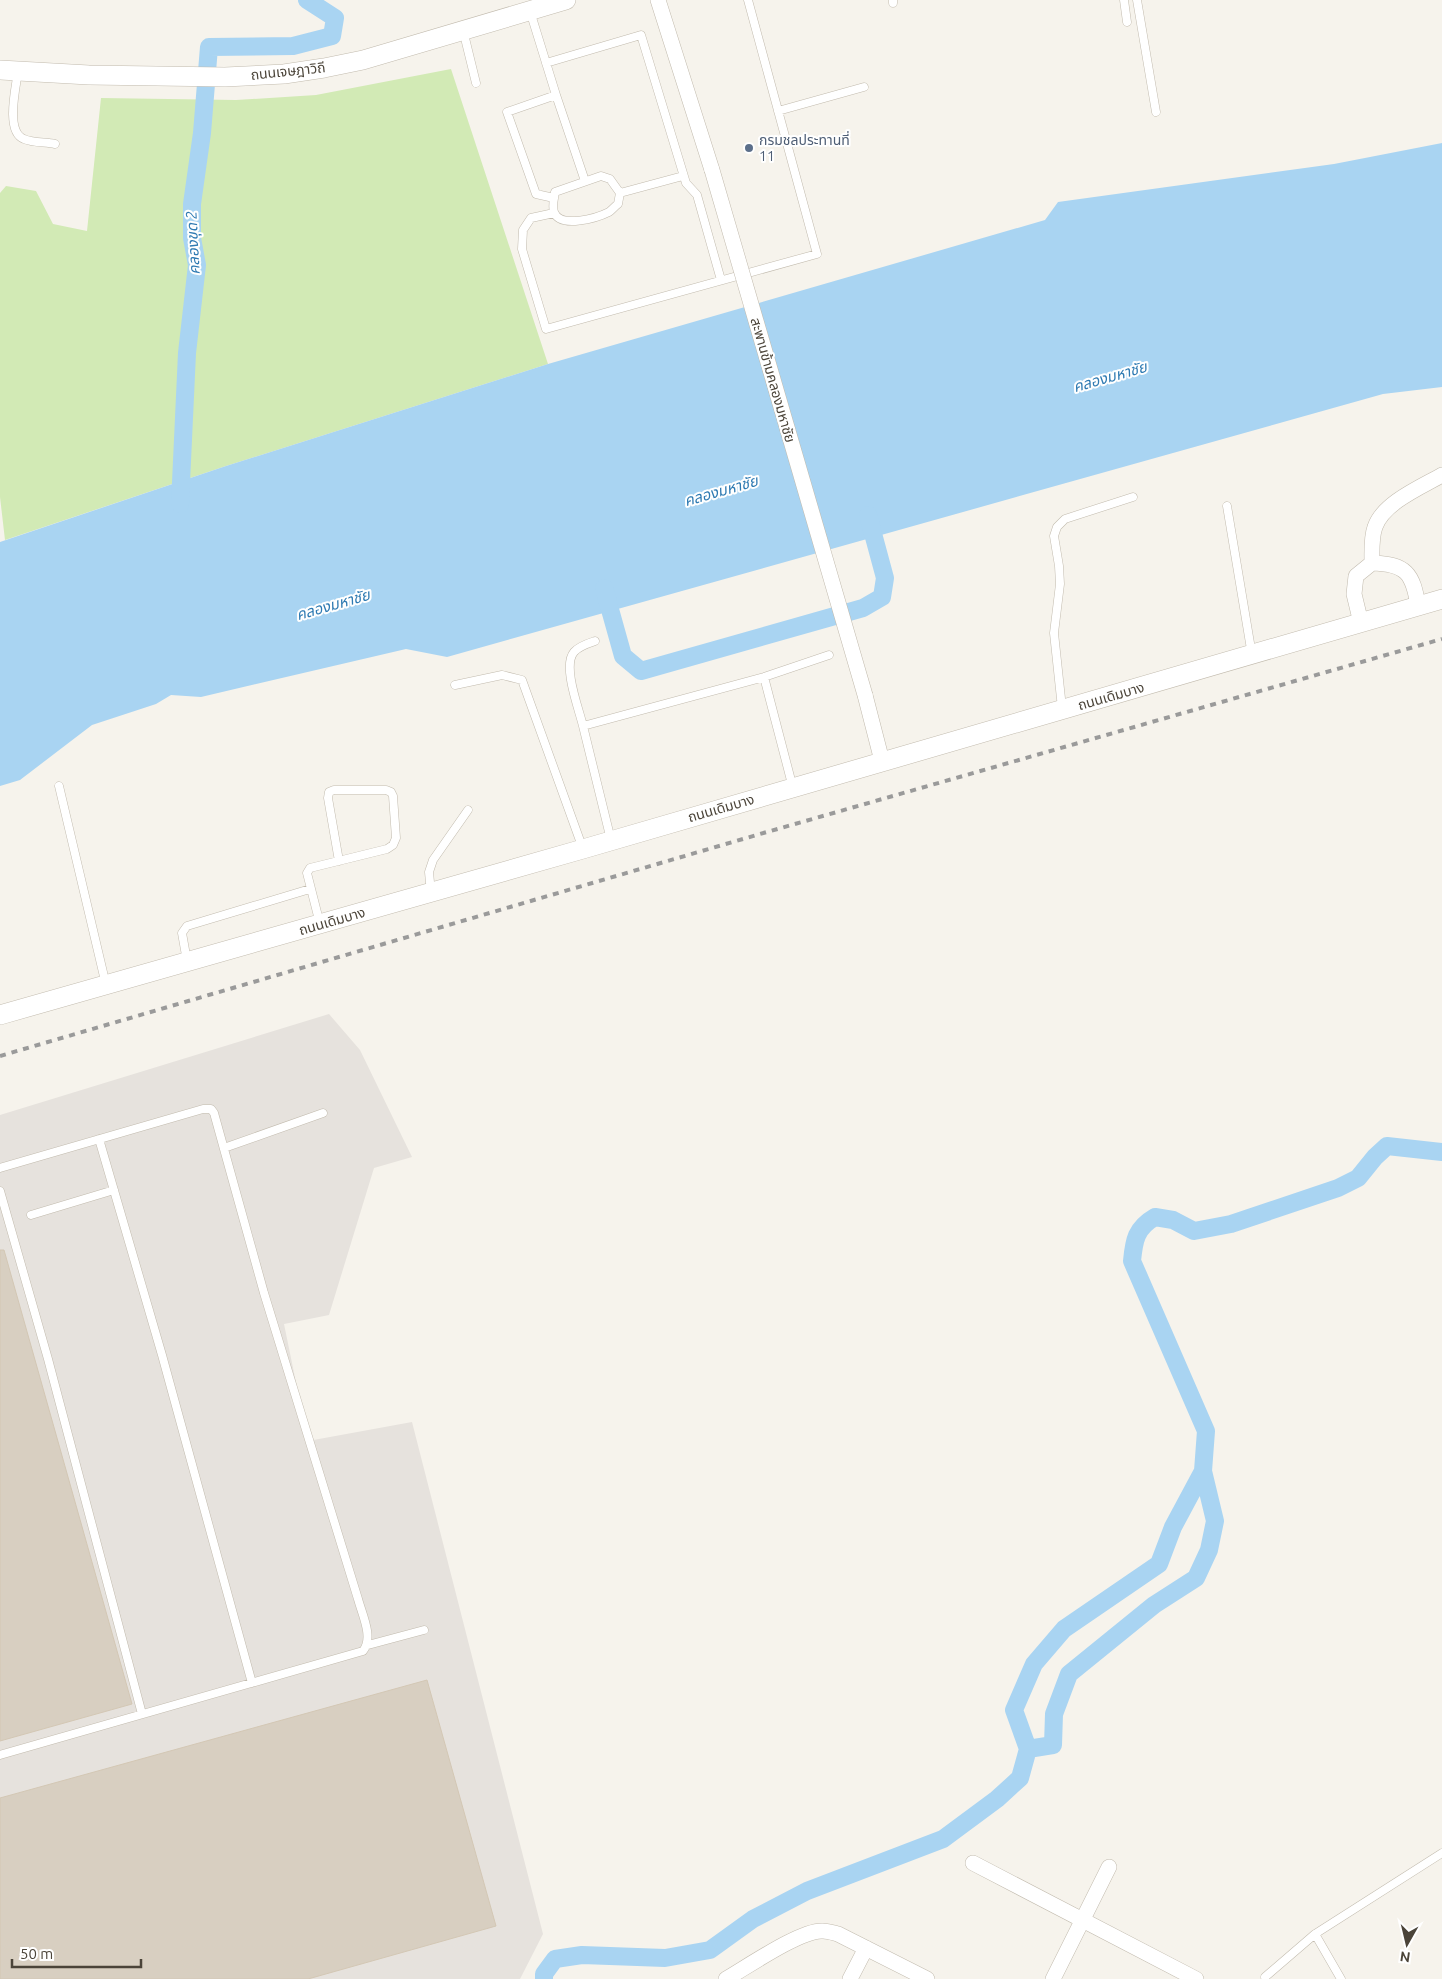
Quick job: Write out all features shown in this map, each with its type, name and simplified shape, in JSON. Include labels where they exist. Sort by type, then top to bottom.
[{"type":"street","name":"ถนนเจษฎาวิถี","points":[[9,71],[89,75],[205,76],[284,74],[363,60],[566,0]]},
{"type":"street","name":"สะพานข้ามคลองมหาชัย","points":[[658,0],[712,170],[865,695],[882,761]]},
{"type":"street","points":[[1372,563],[1374,529],[1379,518],[1389,507],[1442,475]]},
{"type":"street","points":[[1362,623],[1354,594],[1356,576],[1372,563],[1387,564],[1403,570],[1414,583],[1418,606]]},
{"type":"street","name":"ถนนเดิมบาง","points":[[0,1015],[583,849],[1442,599]]},
{"type":"street","points":[[973,1863],[1196,1979]]},
{"type":"street","points":[[1053,1979],[1109,1867]]},
{"type":"street","points":[[726,1979],[797,1938],[810,1932],[823,1930],[838,1934],[928,1979]]},
{"type":"street","points":[[850,1979],[866,1948]]},
{"type":"lane","points":[[554,213],[531,218],[523,230],[522,249],[546,329],[817,254],[748,0]]},
{"type":"lane","points":[[1124,0],[1126,22]]},
{"type":"lane","points":[[1137,0],[1156,112]]},
{"type":"lane","points":[[530,10],[556,95],[586,181]]},
{"type":"lane","points":[[463,30],[476,83]]},
{"type":"lane","points":[[546,63],[641,35],[683,176],[696,195],[721,280]]},
{"type":"lane","points":[[9,71],[12,122],[17,134],[24,139],[56,144]]},
{"type":"lane","points":[[778,111],[864,87]]},
{"type":"lane","points":[[554,198],[536,194],[507,112],[556,95]]},
{"type":"lane","points":[[601,176],[610,179],[620,193],[618,204],[610,211],[573,222],[561,220],[554,213],[555,192],[586,181],[601,176]]},
{"type":"lane","points":[[620,193],[683,176]]},
{"type":"lane","points":[[1062,710],[1054,633],[1060,584],[1054,536],[1057,527],[1065,519],[1133,497]]},
{"type":"lane","points":[[1227,506],[1252,655]]},
{"type":"lane","points":[[596,640],[574,651],[570,667],[573,687],[611,840]]},
{"type":"lane","points":[[583,726],[764,677],[829,655]]},
{"type":"lane","points":[[455,686],[502,675],[522,680],[583,849]]},
{"type":"lane","points":[[764,677],[793,788]]},
{"type":"lane","points":[[59,786],[106,985]]},
{"type":"lane","points":[[320,924],[307,872],[310,868],[339,861],[387,849],[393,844],[396,838],[394,796],[391,792],[386,790],[334,790],[329,792],[328,798],[339,861]]},
{"type":"lane","points":[[431,892],[429,872],[432,860],[468,810]]},
{"type":"lane","points":[[187,962],[182,933],[187,926],[310,889]]},
{"type":"lane","points":[[0,1168],[211,1108],[214,1113],[264,1293],[358,1599],[368,1645]]},
{"type":"lane","points":[[224,1148],[323,1113]]},
{"type":"lane","points":[[99,1139],[214,1542],[252,1683]]},
{"type":"lane","points":[[32,1215],[114,1190]]},
{"type":"lane","points":[[0,1191],[48,1359],[142,1714]]},
{"type":"lane","points":[[0,1755],[363,1651],[368,1645],[424,1630]]},
{"type":"lane","points":[[1266,1977],[1315,1934],[1442,1853]]},
{"type":"lane","points":[[1315,1934],[1341,1979]]},
{"type":"shaded area","points":[[329,1014],[360,1050],[412,1157],[374,1168],[329,1315],[284,1324],[308,1441],[412,1422],[543,1934],[520,1979],[0,1979],[0,1115]]},
{"type":"green space","points":[[451,69],[548,364],[226,466],[5,540],[0,497],[0,193],[6,186],[36,191],[53,224],[87,231],[101,98],[236,100],[316,95]]},
{"type":"water","name":"คลองมหาชัย","points":[[1442,143],[1442,387],[1383,394],[447,657],[406,649],[201,697],[171,695],[156,704],[92,725],[20,780],[0,786],[0,542],[226,466],[548,364],[1045,220],[1058,202],[1334,164]]},
{"type":"building","points":[[0,1250],[4,1250],[132,1704],[0,1741]]},
{"type":"building","points":[[427,1680],[496,1926],[308,1979],[0,1979],[0,1798]]},
{"type":"waterway","name":"คลองขุด 2","points":[[180,504],[187,353],[197,265],[192,238],[192,204],[202,133],[209,47],[293,46],[332,36],[335,18],[307,0]]},
{"type":"waterway","points":[[604,588],[623,656],[641,671],[863,608],[882,597],[885,578],[868,515]]},
{"type":"waterway","points":[[1028,1749],[1053,1745],[1054,1714],[1069,1674],[1154,1605],[1196,1578],[1209,1550],[1215,1521],[1203,1471],[1206,1431],[1132,1261],[1135,1241],[1140,1230],[1155,1217],[1173,1220],[1194,1231],[1231,1224],[1338,1188],[1358,1178],[1375,1157],[1387,1146],[1442,1152]]},
{"type":"waterway","points":[[544,1979],[544,1974],[555,1959],[582,1955],[665,1958],[710,1950],[753,1919],[807,1891],[943,1839],[997,1799],[1020,1778],[1028,1749],[1014,1710],[1034,1664],[1064,1629],[1159,1564],[1173,1527],[1203,1471]]},
{"type":"railway","points":[[0,1056],[760,834],[1442,639]]},
{"type":"place","name":"กรมชลประทานที่ 11","points":[[749,148]]}]
